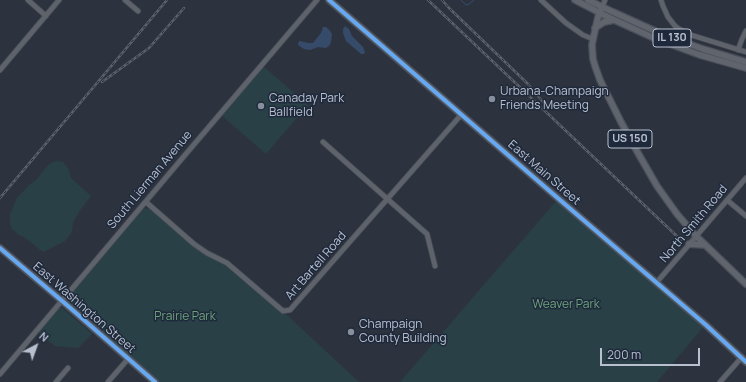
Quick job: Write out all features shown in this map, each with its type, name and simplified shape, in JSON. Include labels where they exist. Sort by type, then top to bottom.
[{"type":"main road","name":"East Main Street","points":[[329,0],[657,282],[746,362]]},
{"type":"main road","points":[[575,0],[615,20]]},
{"type":"main road","points":[[590,0],[602,7]]},
{"type":"main road","name":"US 150","points":[[602,7],[599,13],[593,39],[593,59],[596,71],[621,122],[657,186],[677,214],[696,236],[746,284]]},
{"type":"main road","name":"IL 130","points":[[602,7],[666,36],[746,62]]},
{"type":"main road","points":[[595,28],[604,22],[615,20]]},
{"type":"main road","name":"IL 130","points":[[615,20],[675,46],[746,68]]},
{"type":"main road","points":[[689,244],[705,245]]},
{"type":"main road","name":"East Washington Street","points":[[0,248],[61,303]]},
{"type":"main road","name":"East Washington Street","points":[[0,252],[155,382]]},
{"type":"main road","name":"East Washington Street","points":[[127,359],[152,382]]},
{"type":"street","points":[[28,0],[46,16]]},
{"type":"street","points":[[0,70],[59,0]]},
{"type":"street","points":[[125,0],[138,10]]},
{"type":"street","name":"South Lierman Avenue","points":[[0,374],[317,0]]},
{"type":"street","points":[[541,0],[566,23],[583,35],[593,39]]},
{"type":"street","points":[[602,7],[604,0]]},
{"type":"street","points":[[662,0],[662,6],[668,17],[679,29],[691,35],[746,52]]},
{"type":"street","points":[[738,50],[746,31]]},
{"type":"street","name":"Art Bartell Road","points":[[146,202],[194,244],[207,253],[227,263],[278,307],[285,311],[292,309],[461,115]]},
{"type":"street","points":[[323,142],[427,234],[435,266]]},
{"type":"street","name":"North Smith Road","points":[[657,282],[746,178]]},
{"type":"street","points":[[727,200],[746,216]]},
{"type":"street","points":[[720,382],[742,357]]},
{"type":"street","points":[[108,382],[127,359]]},
{"type":"street","points":[[56,382],[68,368]]},
{"type":"green space","points":[[263,66],[308,105],[266,154],[221,115]]},
{"type":"green space","points":[[56,161],[63,162],[68,168],[71,178],[91,196],[73,222],[72,232],[65,241],[43,252],[12,229],[10,224],[10,214],[17,198],[29,185],[35,181],[49,164]]},
{"type":"green space","name":"Weaver Park","points":[[558,199],[705,325],[657,382],[400,382]]},
{"type":"green space","name":"Prairie Park","points":[[145,208],[150,209],[197,249],[227,267],[288,316],[359,382],[159,382],[68,302],[67,298]]},
{"type":"green space","points":[[58,308],[62,308],[92,334],[78,348],[55,346],[38,332]]},
{"type":"water","points":[[345,26],[363,47],[365,52],[364,54],[361,54],[346,41],[343,33]]},
{"type":"water","points":[[323,27],[326,27],[332,34],[329,46],[326,48],[318,47],[310,50],[304,49],[298,45],[299,41],[313,43],[321,33]]},
{"type":"waterway","points":[[461,0],[466,5],[474,0]]},
{"type":"railway","points":[[0,198],[167,0]]},
{"type":"railway","points":[[428,0],[681,240]]},
{"type":"railway","points":[[442,0],[528,84],[548,108]]},
{"type":"railway","points":[[102,82],[149,48],[184,8]]},
{"type":"cycle path","points":[[329,0],[706,325],[746,362]]},
{"type":"cycle path","points":[[0,248],[155,382]]},
{"type":"place","name":"Urbana-Champaign Friends Meeting","points":[[492,99]]},
{"type":"place","name":"Canaday Park Ballfield","points":[[261,106]]},
{"type":"place","name":"Champaign County Building","points":[[351,332]]}]
